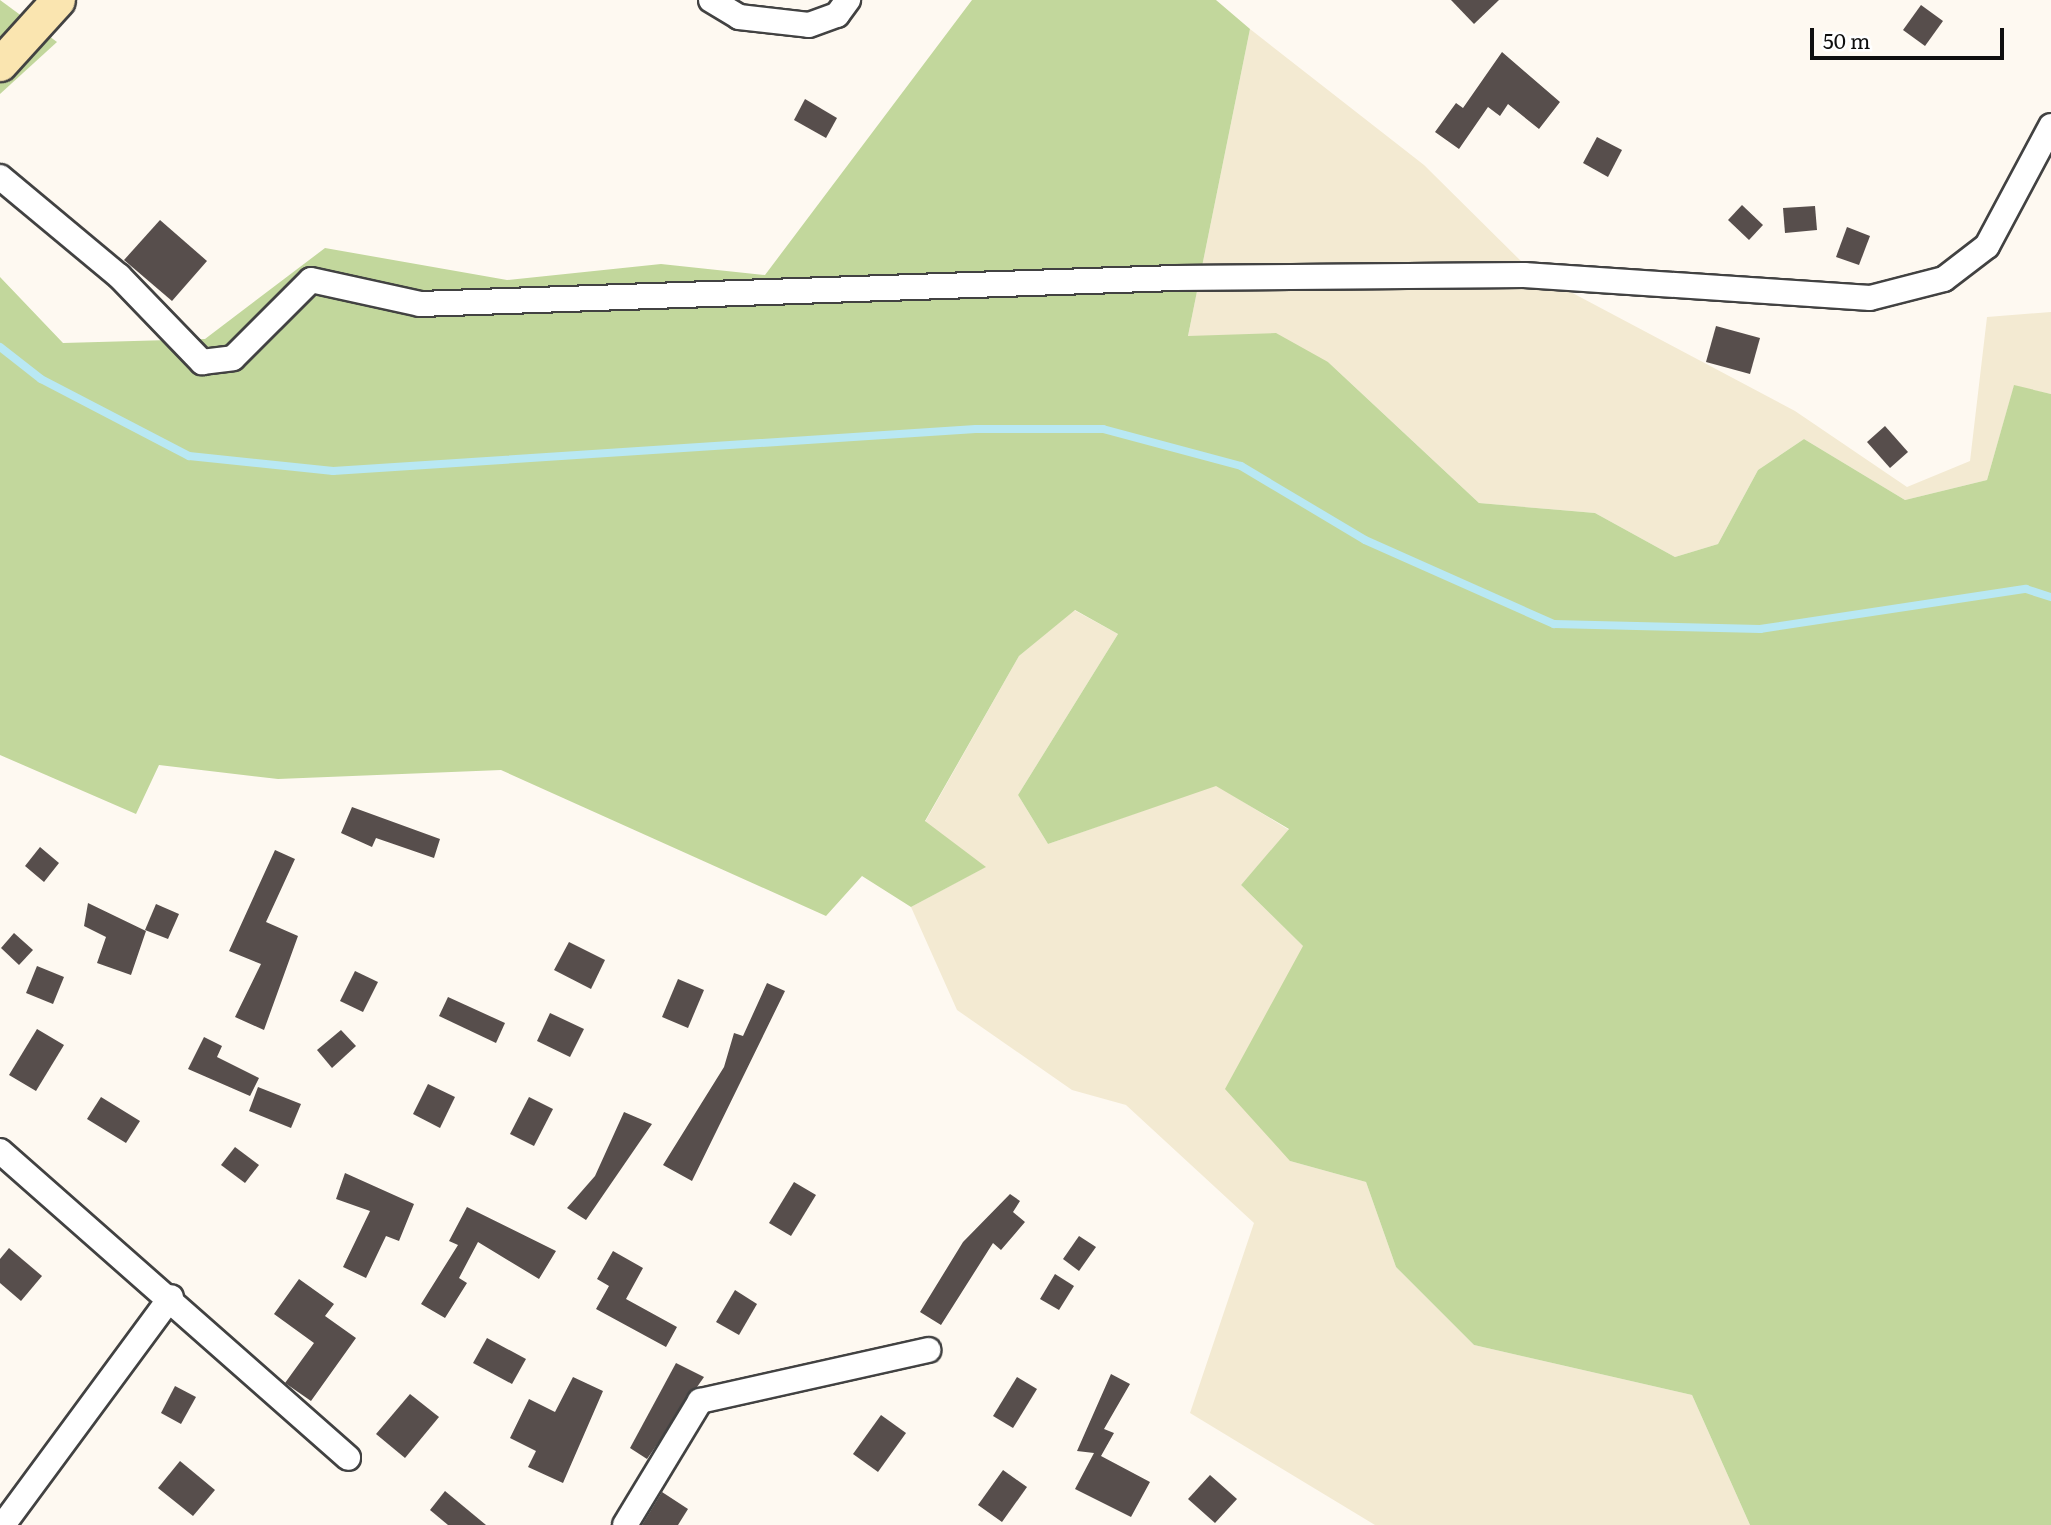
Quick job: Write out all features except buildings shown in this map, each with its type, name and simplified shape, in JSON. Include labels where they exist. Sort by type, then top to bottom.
[{"type":"street","points":[[0,64],[58,0]]},
{"type":"street","points":[[711,0],[739,17],[809,25],[837,15],[848,0]]},
{"type":"street","points":[[0,177],[119,276],[202,362],[233,358],[311,279],[420,304],[1175,278],[1524,275],[1870,298],[1944,279],[1987,246],[2051,126]]},
{"type":"street","points":[[0,1151],[171,1297],[348,1458]]},
{"type":"street","points":[[3,1525],[171,1297]]},
{"type":"street","points":[[625,1525],[700,1401],[928,1350]]},
{"type":"shaded area","points":[[1250,29],[1424,165],[1531,271],[1795,411],[1907,487],[1970,461],[1987,317],[2051,312],[2051,394],[2014,386],[1987,480],[1905,500],[1804,439],[1758,470],[1718,544],[1675,557],[1595,513],[1479,503],[1328,362],[1188,336]]},
{"type":"shaded area","points":[[1074,610],[1118,634],[1018,795],[1048,844],[1216,785],[1289,830],[1241,885],[1303,946],[1290,1161],[1366,1182],[1396,1267],[1474,1345],[1692,1395],[1750,1525],[1375,1525],[1190,1413],[1254,1223],[1126,1105],[1072,1090],[957,1010],[911,907],[985,867],[925,822],[1019,656]]},
{"type":"green space","points":[[0,0],[57,42],[0,94]]},
{"type":"green space","points":[[972,0],[1216,0],[1250,29],[1188,336],[1276,333],[1328,362],[1479,503],[1595,513],[1675,557],[1718,544],[1758,470],[1804,439],[1905,500],[1987,480],[2014,385],[2051,394],[2051,1525],[1750,1525],[1692,1395],[1474,1345],[1396,1267],[1366,1182],[1290,1161],[1225,1089],[1303,946],[1241,885],[1289,829],[1216,786],[1048,844],[1018,795],[1118,634],[1075,610],[1019,656],[925,821],[986,867],[911,907],[862,876],[826,916],[501,770],[278,779],[159,765],[136,814],[0,755],[0,277],[63,343],[205,339],[325,248],[507,280],[661,264],[765,275]]},
{"type":"waterway","points":[[0,347],[41,379],[189,456],[333,471],[976,429],[1103,429],[1241,466],[1365,540],[1554,624],[1760,629],[2026,589],[2051,597]]}]
